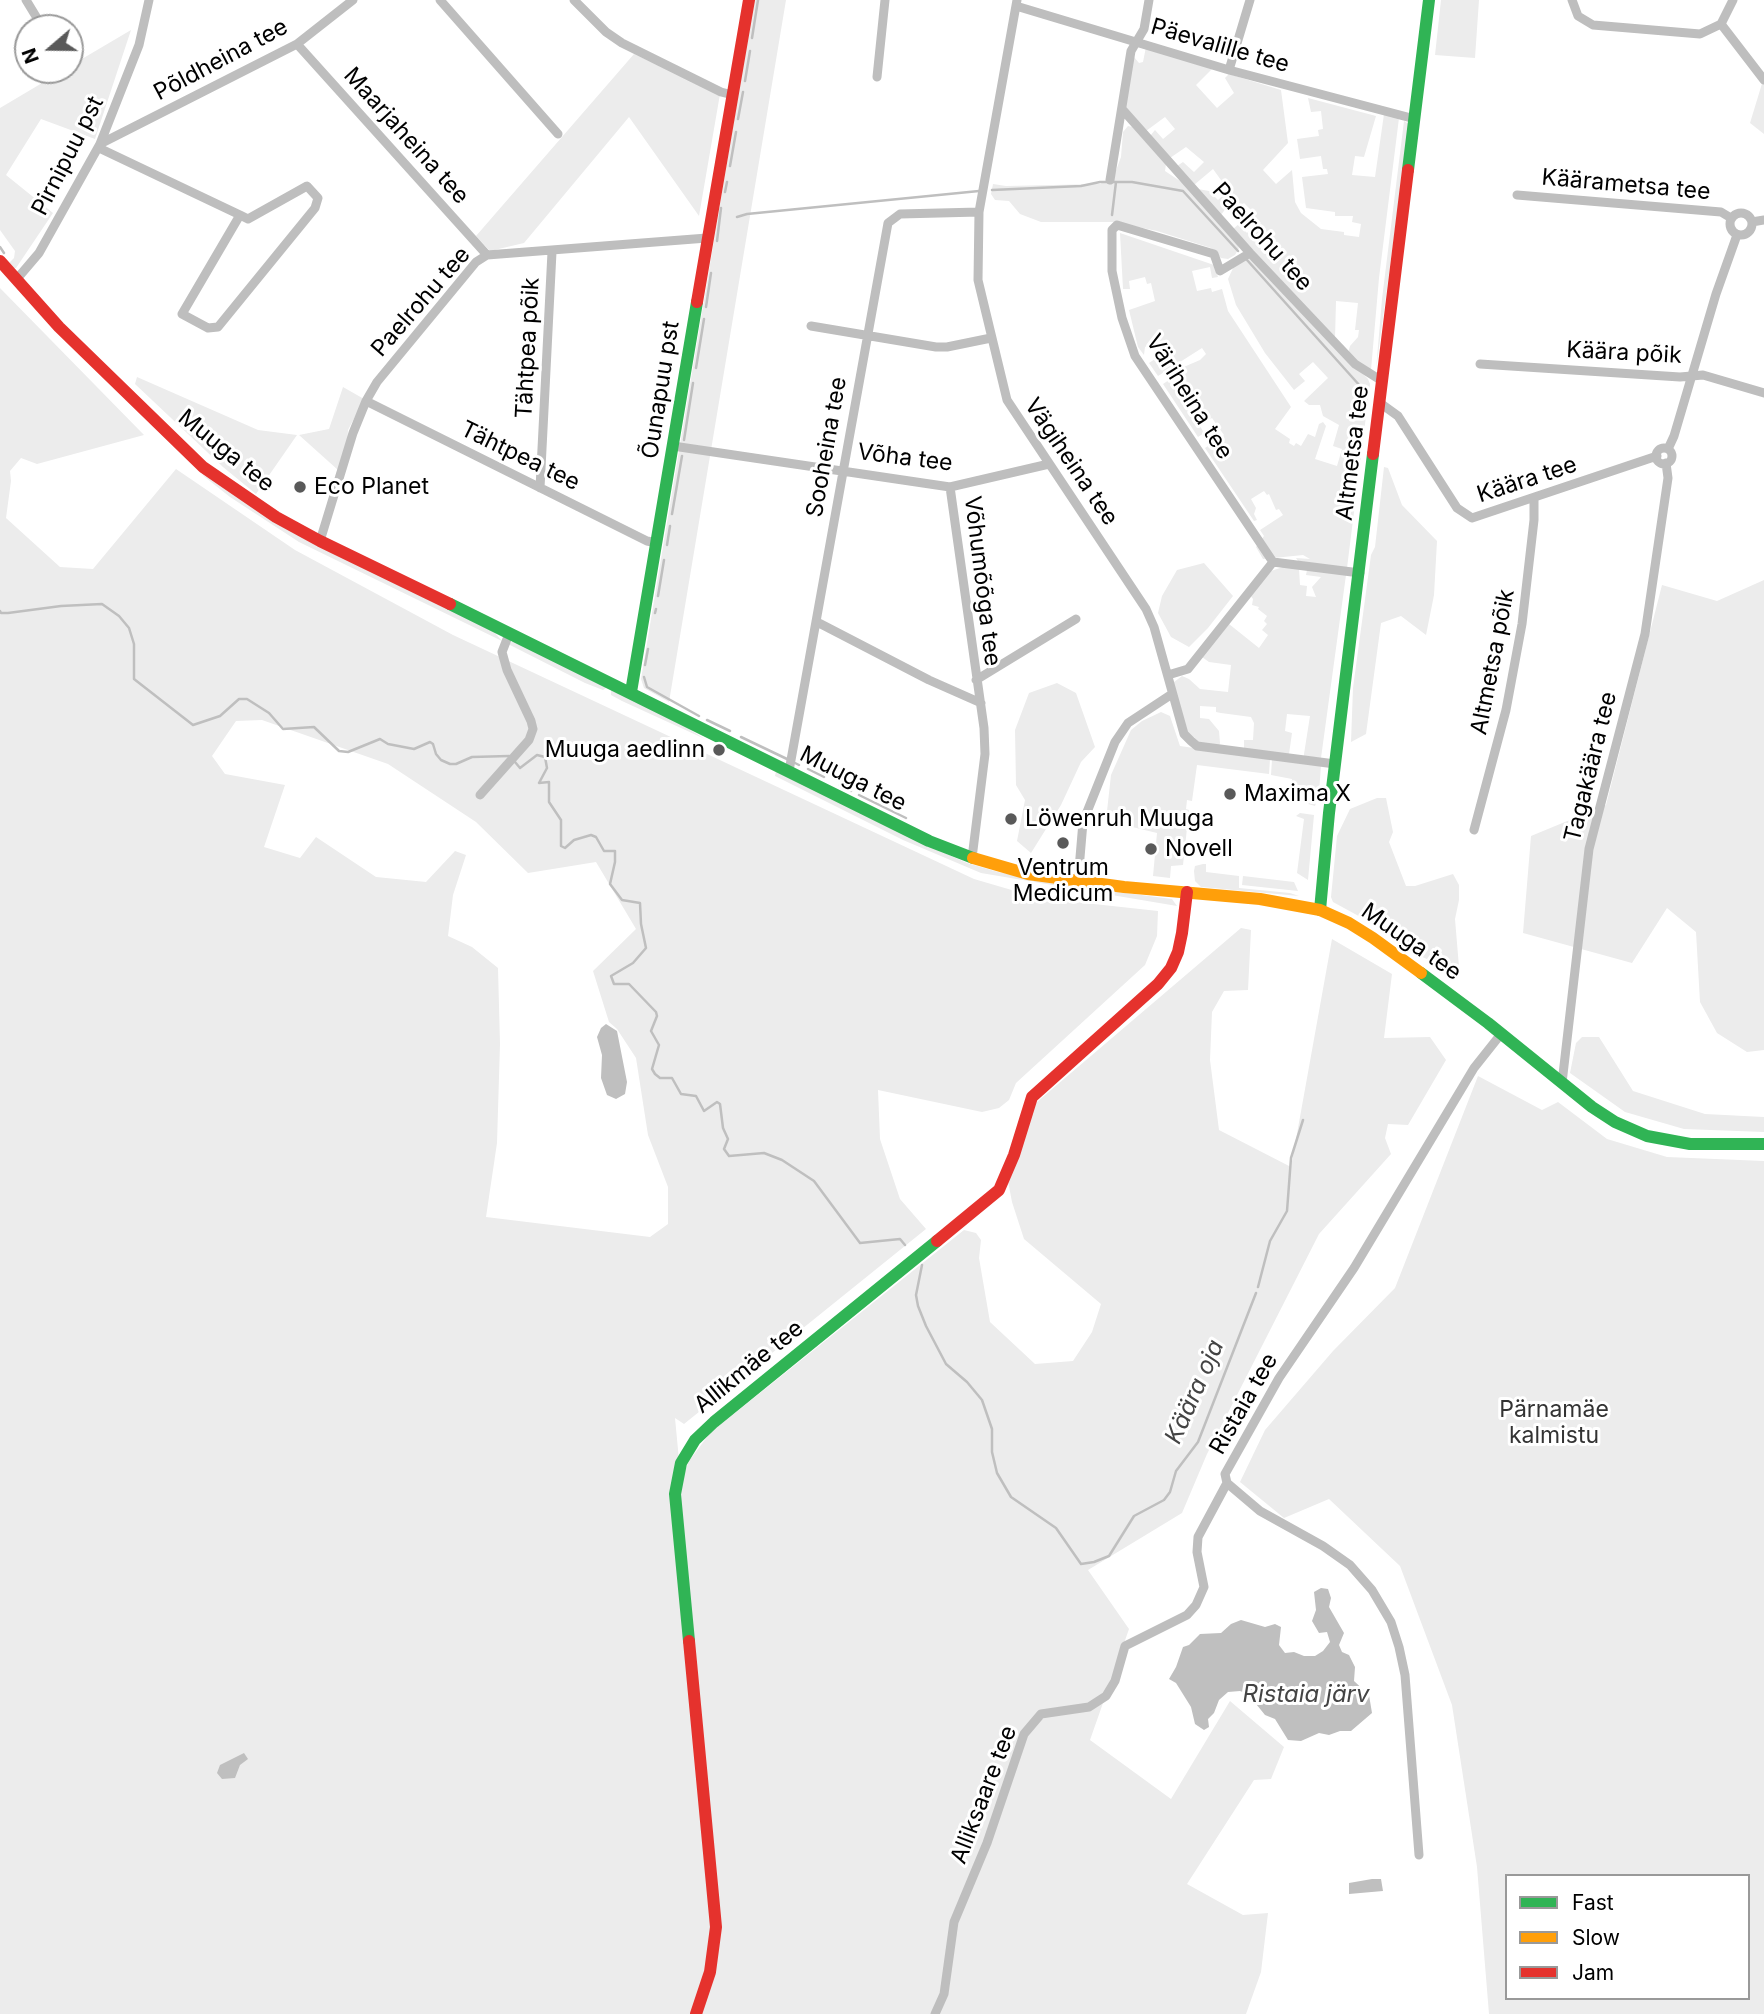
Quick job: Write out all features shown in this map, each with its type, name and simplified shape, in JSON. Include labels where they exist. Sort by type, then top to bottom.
[{"type":"street","name":"Pirnipuu pst","points":[[16,281],[39,253],[99,146],[139,45],[149,0]]},
{"type":"street","name":"Põldheina tee","points":[[99,146],[297,44],[353,0]]},
{"type":"street","points":[[440,0],[558,134]]},
{"type":"street","points":[[574,0],[606,32],[622,43],[721,92],[733,95]]},
{"type":"street","name":"Õunapuu pst","points":[[631,692],[749,0]]},
{"type":"street","points":[[877,77],[885,0]]},
{"type":"street","points":[[1110,180],[1131,51],[1144,29],[1149,0]]},
{"type":"street","points":[[1230,70],[1250,0]]},
{"type":"street","name":"Altmetsa tee","points":[[1320,910],[1335,764],[1429,0]]},
{"type":"street","points":[[1572,0],[1578,16],[1593,25],[1700,34],[1721,24],[1733,0]]},
{"type":"street","name":"Päevalille tee","points":[[1017,3],[1136,43],[1415,119]]},
{"type":"street","name":"Vägiheina tee","points":[[1017,3],[979,212],[978,280],[1007,400],[1146,609],[1184,734],[1197,746],[1335,764]]},
{"type":"street","points":[[1721,24],[1764,80]]},
{"type":"street","name":"Maarjaheina tee","points":[[297,44],[487,255]]},
{"type":"street","name":"Paelrohu tee","points":[[1122,109],[1250,253],[1355,365],[1382,382]]},
{"type":"street","points":[[99,146],[240,215],[248,219],[307,186],[318,198],[315,208],[218,327],[208,328],[182,314],[240,215]]},
{"type":"street","name":"Käärametsa tee","points":[[1517,195],[1721,212],[1731,219]]},
{"type":"street","name":"Sooheina tee","points":[[789,771],[886,230],[892,217],[907,213],[979,212]]},
{"type":"street","points":[[1744,213],[1752,222],[1752,228],[1747,234],[1737,235],[1731,229],[1731,219],[1744,213]]},
{"type":"street","points":[[1752,222],[1764,220]]},
{"type":"street","name":"Väriheina tee","points":[[1250,253],[1220,271],[1214,254],[1117,225],[1112,230],[1112,271],[1122,318],[1135,356],[1273,562]]},
{"type":"street","points":[[1668,449],[1737,235]]},
{"type":"street","name":"Paelrohu tee","points":[[320,541],[352,433],[366,401],[377,382],[476,262],[487,255],[707,238]]},
{"type":"street","name":"Tähtpea põik","points":[[540,488],[552,252]]},
{"type":"street","name":"Muuga tee","points":[[0,261],[59,327],[203,467],[276,517],[320,541],[929,841],[972,859],[1028,874],[1259,899],[1320,910],[1373,938],[1615,1122],[1647,1136],[1690,1144],[1764,1144]]},
{"type":"street","points":[[811,326],[936,347],[990,338]]},
{"type":"street","name":"Käära põik","points":[[1480,364],[1680,377],[1703,375],[1764,393]]},
{"type":"street","name":"Tähtpea tee","points":[[366,401],[647,541],[657,543]]},
{"type":"street","name":"Käära tee","points":[[1380,403],[1398,416],[1457,508],[1472,518],[1657,456]]},
{"type":"street","name":"Võha tee","points":[[673,446],[950,487],[1049,464]]},
{"type":"street","points":[[1660,449],[1668,449],[1672,456],[1666,463],[1660,462],[1657,456],[1660,449]]},
{"type":"street","name":"Tagakäära tee","points":[[1562,1083],[1589,849],[1645,634],[1668,478],[1666,463]]},
{"type":"street","name":"Võhumõõga tee","points":[[950,487],[981,703],[985,754],[972,859]]},
{"type":"street","name":"Altmetsa põik","points":[[1474,830],[1506,710],[1522,624],[1534,498]]},
{"type":"street","points":[[1168,675],[1188,669],[1273,562],[1360,573]]},
{"type":"street","name":"Võhumõõga tee","points":[[976,680],[1076,619]]},
{"type":"street","points":[[817,622],[929,680],[981,703]]},
{"type":"street","points":[[480,795],[529,740],[533,729],[504,661],[502,652],[509,634]]},
{"type":"street","points":[[1079,881],[1083,822],[1115,742],[1128,723],[1172,694]]},
{"type":"street","name":"Allikmäe tee","points":[[696,2014],[710,1972],[716,1919],[675,1494],[681,1463],[695,1440],[713,1422],[999,1190],[1014,1155],[1032,1097],[1158,985],[1171,968],[1178,953],[1182,933],[1186,892]]},
{"type":"street","name":"Ristaia tee","points":[[1419,1855],[1405,1675],[1391,1622],[1372,1590],[1350,1565],[1323,1546],[1260,1511],[1227,1483],[1225,1474],[1279,1378],[1354,1268],[1474,1068],[1501,1034]]},
{"type":"street","name":"Alliksaare tee","points":[[934,2014],[944,1994],[954,1922],[987,1843],[1024,1734],[1041,1714],[1089,1706],[1106,1696],[1115,1681],[1125,1646],[1187,1615],[1196,1605],[1204,1587],[1197,1552],[1198,1536],[1227,1483]]},
{"type":"green space","points":[[754,0],[786,0],[669,702],[644,688],[641,679]]},
{"type":"green space","points":[[1441,0],[1479,0],[1475,58],[1435,55]]},
{"type":"green space","points":[[131,30],[95,139],[41,119],[6,175],[53,213],[16,268],[13,268],[9,263],[14,258],[15,251],[0,230],[0,108],[40,84],[84,84],[84,58]]},
{"type":"green space","points":[[1146,47],[1214,67],[1196,85],[1217,108],[1234,93],[1225,78],[1229,74],[1281,90],[1288,143],[1263,170],[1276,184],[1292,170],[1295,202],[1301,213],[1321,229],[1359,237],[1361,224],[1352,222],[1353,216],[1335,216],[1335,212],[1306,208],[1302,177],[1328,174],[1327,169],[1323,169],[1321,156],[1300,159],[1297,139],[1319,136],[1318,130],[1323,129],[1321,111],[1311,112],[1308,98],[1376,116],[1364,157],[1355,156],[1352,175],[1375,177],[1384,114],[1399,118],[1379,278],[1371,370],[1368,371],[1348,353],[1358,337],[1359,330],[1355,330],[1358,303],[1336,301],[1335,339],[1233,229],[1239,224],[1247,233],[1255,225],[1247,216],[1252,211],[1244,203],[1230,215],[1230,210],[1226,208],[1221,215],[1198,189],[1209,191],[1218,200],[1227,192],[1213,169],[1194,185],[1177,166],[1183,162],[1194,172],[1204,162],[1186,147],[1170,158],[1150,136],[1155,130],[1163,139],[1175,129],[1165,117],[1146,131],[1125,108],[1134,57],[1139,63],[1143,62]]},
{"type":"green space","points":[[634,54],[720,94],[699,216],[629,117],[524,243],[490,251],[476,236]]},
{"type":"green space","points":[[1764,77],[1764,134],[1750,123]]},
{"type":"green space","points":[[1404,121],[1409,124],[1376,370],[1382,299]]},
{"type":"green space","points":[[1128,126],[1132,127],[1166,164],[1165,171],[1183,183],[1235,241],[1239,248],[1235,255],[1228,259],[1221,258],[1211,248],[1157,231],[1114,222],[1041,222],[1020,214],[1009,201],[995,200],[991,194],[993,184],[1100,184],[1114,176],[1121,157],[1123,132]]},
{"type":"green space","points":[[1120,233],[1214,265],[1218,277],[1212,278],[1210,267],[1192,271],[1197,291],[1211,288],[1212,292],[1222,289],[1228,311],[1291,407],[1275,429],[1290,439],[1289,443],[1301,446],[1308,434],[1315,437],[1319,424],[1323,422],[1326,426],[1315,459],[1337,466],[1342,449],[1333,446],[1339,425],[1323,416],[1320,405],[1309,405],[1304,401],[1328,378],[1313,362],[1299,374],[1305,381],[1294,390],[1265,353],[1236,305],[1228,279],[1234,266],[1248,258],[1254,260],[1368,379],[1370,384],[1347,568],[1298,561],[1296,558],[1310,559],[1303,555],[1263,559],[1256,547],[1264,536],[1260,530],[1283,515],[1279,509],[1276,510],[1269,494],[1264,491],[1251,499],[1256,508],[1254,514],[1257,520],[1254,521],[1205,448],[1224,435],[1212,418],[1200,426],[1204,433],[1198,437],[1163,384],[1169,380],[1174,388],[1183,383],[1179,369],[1200,360],[1206,354],[1202,348],[1158,376],[1149,363],[1155,359],[1162,366],[1174,357],[1160,342],[1156,345],[1153,342],[1145,347],[1144,355],[1138,347],[1129,310],[1155,301],[1151,283],[1147,284],[1145,277],[1129,281],[1130,289],[1123,289]]},
{"type":"green space","points":[[0,288],[144,435],[37,464],[21,458],[10,471],[6,518],[60,567],[93,569],[176,469],[295,550],[453,635],[974,879],[1039,898],[1158,911],[1157,936],[1145,965],[1016,1083],[1009,1100],[999,1108],[982,1112],[878,1090],[880,1139],[900,1199],[926,1229],[684,1424],[675,1418],[681,1481],[689,1461],[710,1433],[964,1230],[976,1233],[981,1240],[979,1258],[990,1322],[1035,1364],[1073,1361],[1092,1332],[1101,1304],[1024,1239],[1007,1176],[1024,1113],[1241,928],[1251,930],[1248,990],[1224,991],[1212,1012],[1210,1060],[1219,1130],[1291,1167],[1332,939],[1392,974],[1384,1038],[1430,1037],[1446,1060],[1408,1125],[1388,1124],[1385,1138],[1391,1154],[1319,1234],[1207,1454],[1182,1513],[1088,1570],[1129,1629],[1090,1740],[1171,1799],[1230,1701],[1284,1747],[1271,1779],[1254,1780],[1187,1884],[1243,1915],[1268,1913],[1261,1972],[1246,2014],[0,2014]],"holes":[[[262,720],[388,764],[476,822],[528,873],[596,862],[636,929],[593,971],[609,1022],[617,1029],[636,1058],[648,1135],[668,1187],[668,1224],[650,1237],[486,1217],[497,1143],[500,1044],[498,968],[472,947],[448,936],[453,895],[466,855],[455,851],[426,882],[376,877],[316,837],[300,858],[264,847],[285,785],[225,774],[212,756],[236,721]]]},
{"type":"green space","points":[[137,377],[258,430],[297,435],[256,494],[223,467],[135,384]]},
{"type":"green space","points":[[343,387],[364,399],[348,430],[347,446],[338,470],[299,435],[329,429]]},
{"type":"green space","points":[[1384,467],[1388,468],[1402,505],[1437,541],[1434,595],[1426,635],[1401,616],[1381,623],[1366,734],[1351,742],[1353,688],[1371,555],[1375,547]]},
{"type":"green space","points":[[201,474],[495,633],[502,641],[299,542],[230,497]]},
{"type":"green space","points":[[1204,563],[1233,596],[1189,647],[1171,637],[1158,613],[1162,596],[1177,570]]},
{"type":"green space","points":[[1283,567],[1299,569],[1300,585],[1307,586],[1306,596],[1316,597],[1312,587],[1321,577],[1306,575],[1307,570],[1346,575],[1321,758],[1304,756],[1310,716],[1287,714],[1285,731],[1292,733],[1289,754],[1244,749],[1244,740],[1253,740],[1254,723],[1251,717],[1216,712],[1216,707],[1200,706],[1200,718],[1209,719],[1219,731],[1220,743],[1219,747],[1195,742],[1186,731],[1174,682],[1182,676],[1200,689],[1228,692],[1231,665],[1209,662],[1202,657],[1229,624],[1259,648],[1268,635],[1262,630],[1267,624],[1264,621],[1267,616],[1259,607],[1252,605],[1253,599],[1250,595],[1271,571]]},
{"type":"green space","points":[[1764,580],[1764,1050],[1747,1052],[1717,1033],[1700,1002],[1696,932],[1667,908],[1632,963],[1523,933],[1531,836],[1606,805],[1662,585],[1717,601]]},
{"type":"green space","points":[[514,641],[607,687],[603,690],[585,683],[508,644]]},
{"type":"green space","points":[[1057,683],[1076,693],[1095,747],[1081,762],[1061,805],[1031,853],[1017,841],[1025,800],[1016,785],[1015,730],[1029,693]]},
{"type":"green space","points":[[611,690],[679,723],[705,739],[622,701],[611,695]]},
{"type":"green space","points":[[1161,712],[1170,716],[1180,746],[1270,759],[1269,774],[1197,765],[1192,801],[1187,800],[1186,809],[1189,810],[1183,865],[1171,866],[1170,878],[1153,876],[1157,833],[1124,825],[1107,811],[1111,775],[1131,730]]},
{"type":"green space","points":[[1272,759],[1321,765],[1315,806],[1308,804],[1309,795],[1291,793],[1292,779],[1271,775]]},
{"type":"green space","points":[[776,771],[967,863],[1056,884],[1172,899],[1177,906],[981,873],[903,840],[775,776]]},
{"type":"green space","points":[[1377,798],[1386,798],[1393,832],[1389,842],[1406,886],[1415,886],[1453,874],[1459,885],[1455,919],[1459,967],[1453,971],[1418,955],[1366,920],[1333,902],[1331,897],[1337,836],[1350,809]]},
{"type":"green space","points":[[1300,813],[1314,815],[1308,880],[1297,873],[1304,819],[1296,816]]},
{"type":"green space","points":[[1206,864],[1206,872],[1239,876],[1239,888],[1299,896],[1201,887],[1195,881],[1194,871],[1195,866]]},
{"type":"green space","points":[[1243,876],[1294,882],[1298,891],[1242,885]]},
{"type":"green space","points":[[1582,1037],[1599,1037],[1633,1091],[1705,1114],[1764,1117],[1764,1132],[1684,1129],[1625,1112],[1570,1073],[1576,1043]]},
{"type":"green space","name":"Pärnamäe kalmistu","points":[[1478,1076],[1542,1110],[1558,1102],[1607,1139],[1667,1157],[1764,1161],[1764,2014],[1489,2014],[1477,1867],[1452,1705],[1400,1566],[1329,1499],[1284,1518],[1240,1482],[1265,1430],[1333,1351],[1395,1288]]},
{"type":"water","points":[[606,1024],[617,1031],[627,1082],[625,1094],[616,1099],[607,1095],[601,1078],[602,1055],[597,1037]]},
{"type":"water","name":"Ristaia järv","points":[[1321,1588],[1328,1589],[1331,1598],[1329,1607],[1344,1633],[1339,1645],[1342,1652],[1349,1655],[1355,1667],[1354,1681],[1369,1695],[1372,1713],[1351,1731],[1329,1735],[1319,1733],[1301,1741],[1288,1740],[1275,1719],[1265,1715],[1248,1694],[1240,1691],[1228,1692],[1219,1700],[1214,1713],[1208,1719],[1209,1727],[1204,1730],[1195,1724],[1191,1707],[1176,1683],[1169,1679],[1183,1647],[1200,1634],[1221,1633],[1241,1620],[1265,1627],[1275,1624],[1281,1627],[1279,1645],[1285,1653],[1315,1656],[1330,1642],[1327,1632],[1319,1633],[1312,1621],[1316,1610],[1314,1592]]},
{"type":"water","points":[[244,1753],[248,1759],[240,1765],[235,1778],[222,1779],[217,1773],[220,1765]]},
{"type":"water","points":[[1381,1879],[1383,1891],[1349,1894],[1349,1883]]},
{"type":"waterway","points":[[752,38],[758,0]]},
{"type":"waterway","points":[[745,81],[750,51]]},
{"type":"waterway","points":[[738,119],[743,92]]},
{"type":"waterway","points":[[730,166],[736,132]]},
{"type":"waterway","points":[[725,192],[727,182]]},
{"type":"waterway","points":[[1112,215],[1116,182]]},
{"type":"waterway","points":[[992,190],[1132,182],[1183,191],[1238,251]]},
{"type":"waterway","points":[[737,217],[979,191]]},
{"type":"waterway","points":[[717,241],[721,208]]},
{"type":"waterway","points":[[0,247],[4,253]]},
{"type":"waterway","points":[[1247,260],[1361,387]]},
{"type":"waterway","points":[[706,307],[711,273]]},
{"type":"waterway","points":[[696,368],[704,319]]},
{"type":"waterway","points":[[684,440],[693,383]]},
{"type":"waterway","points":[[672,514],[682,456]]},
{"type":"waterway","points":[[667,545],[670,526]]},
{"type":"waterway","points":[[658,596],[664,560]]},
{"type":"waterway","name":"Käära oja","points":[[0,611],[8,613],[102,604],[119,616],[129,628],[134,644],[134,679],[193,725],[220,716],[239,699],[247,699],[269,713],[283,729],[314,727],[339,751],[348,752],[380,739],[388,744],[414,749],[430,742],[441,760],[450,764],[472,757],[509,756]]},
{"type":"waterway","points":[[655,613],[656,609]]},
{"type":"waterway","points":[[645,665],[648,649]]},
{"type":"waterway","points":[[644,677],[647,687],[699,716]]},
{"type":"waterway","points":[[707,720],[730,731]]},
{"type":"waterway","points":[[741,737],[787,759]]},
{"type":"waterway","name":"Käära oja","points":[[515,762],[520,768],[537,755],[545,757],[547,768],[539,783],[549,782],[549,802],[561,820],[561,846],[565,848],[574,840],[591,835],[596,837],[604,851],[615,851],[610,884],[622,900],[640,903],[646,948],[633,963],[611,976],[614,984],[629,984],[656,1012],[651,1031],[659,1045],[652,1069],[655,1074],[660,1078],[672,1078],[681,1094],[696,1096],[704,1111],[717,1102],[720,1104],[723,1128],[728,1139],[724,1149],[729,1156],[764,1153],[782,1160],[814,1181],[860,1243],[900,1239],[905,1245]]},
{"type":"waterway","points":[[795,763],[799,765]]},
{"type":"waterway","points":[[808,769],[824,777]]},
{"type":"waterway","points":[[840,785],[851,791]]},
{"type":"waterway","points":[[859,795],[906,818]]},
{"type":"waterway","name":"Käära oja","points":[[1258,1287],[1270,1241],[1287,1211],[1291,1158],[1303,1120]]},
{"type":"waterway","name":"Käära oja","points":[[922,1265],[916,1295],[918,1306],[946,1364],[967,1382],[982,1400],[992,1429],[992,1452],[997,1473],[1011,1497],[1056,1528],[1081,1564],[1109,1556],[1134,1516],[1164,1500],[1170,1492],[1176,1471],[1198,1442],[1256,1293]]},
{"type":"traffic: fast","points":[[1408,170],[1429,0]]},
{"type":"traffic: fast","points":[[631,692],[697,302]]},
{"type":"traffic: fast","points":[[1320,910],[1329,813],[1373,454]]},
{"type":"traffic: fast","points":[[450,604],[929,841],[973,858]]},
{"type":"traffic: fast","points":[[1421,973],[1592,1107],[1615,1122],[1647,1136],[1690,1144],[1764,1144]]},
{"type":"traffic: fast","points":[[689,1641],[675,1494],[681,1463],[695,1440],[937,1241]]},
{"type":"traffic: slow","points":[[973,858],[1028,874],[1124,887],[1260,899],[1320,910],[1349,923],[1421,973]]},
{"type":"traffic: jam","points":[[697,302],[749,0]]},
{"type":"traffic: jam","points":[[1373,454],[1408,170]]},
{"type":"traffic: jam","points":[[0,261],[59,327],[203,467],[276,517],[450,604]]},
{"type":"traffic: jam","points":[[937,1241],[999,1190],[1014,1155],[1032,1097],[1158,984],[1171,968],[1178,952],[1187,892]]},
{"type":"traffic: jam","points":[[689,1641],[716,1927],[710,1972],[696,2014]]},
{"type":"place","name":"Eco Planet","points":[[300,487]]},
{"type":"place","name":"Muuga aedlinn","points":[[719,750]]},
{"type":"place","name":"Maxima X","points":[[1230,794]]},
{"type":"place","name":"Löwenruh Muuga","points":[[1011,819]]},
{"type":"place","name":"Ventrum Medicum","points":[[1063,843]]},
{"type":"place","name":"Novell","points":[[1151,849]]}]
